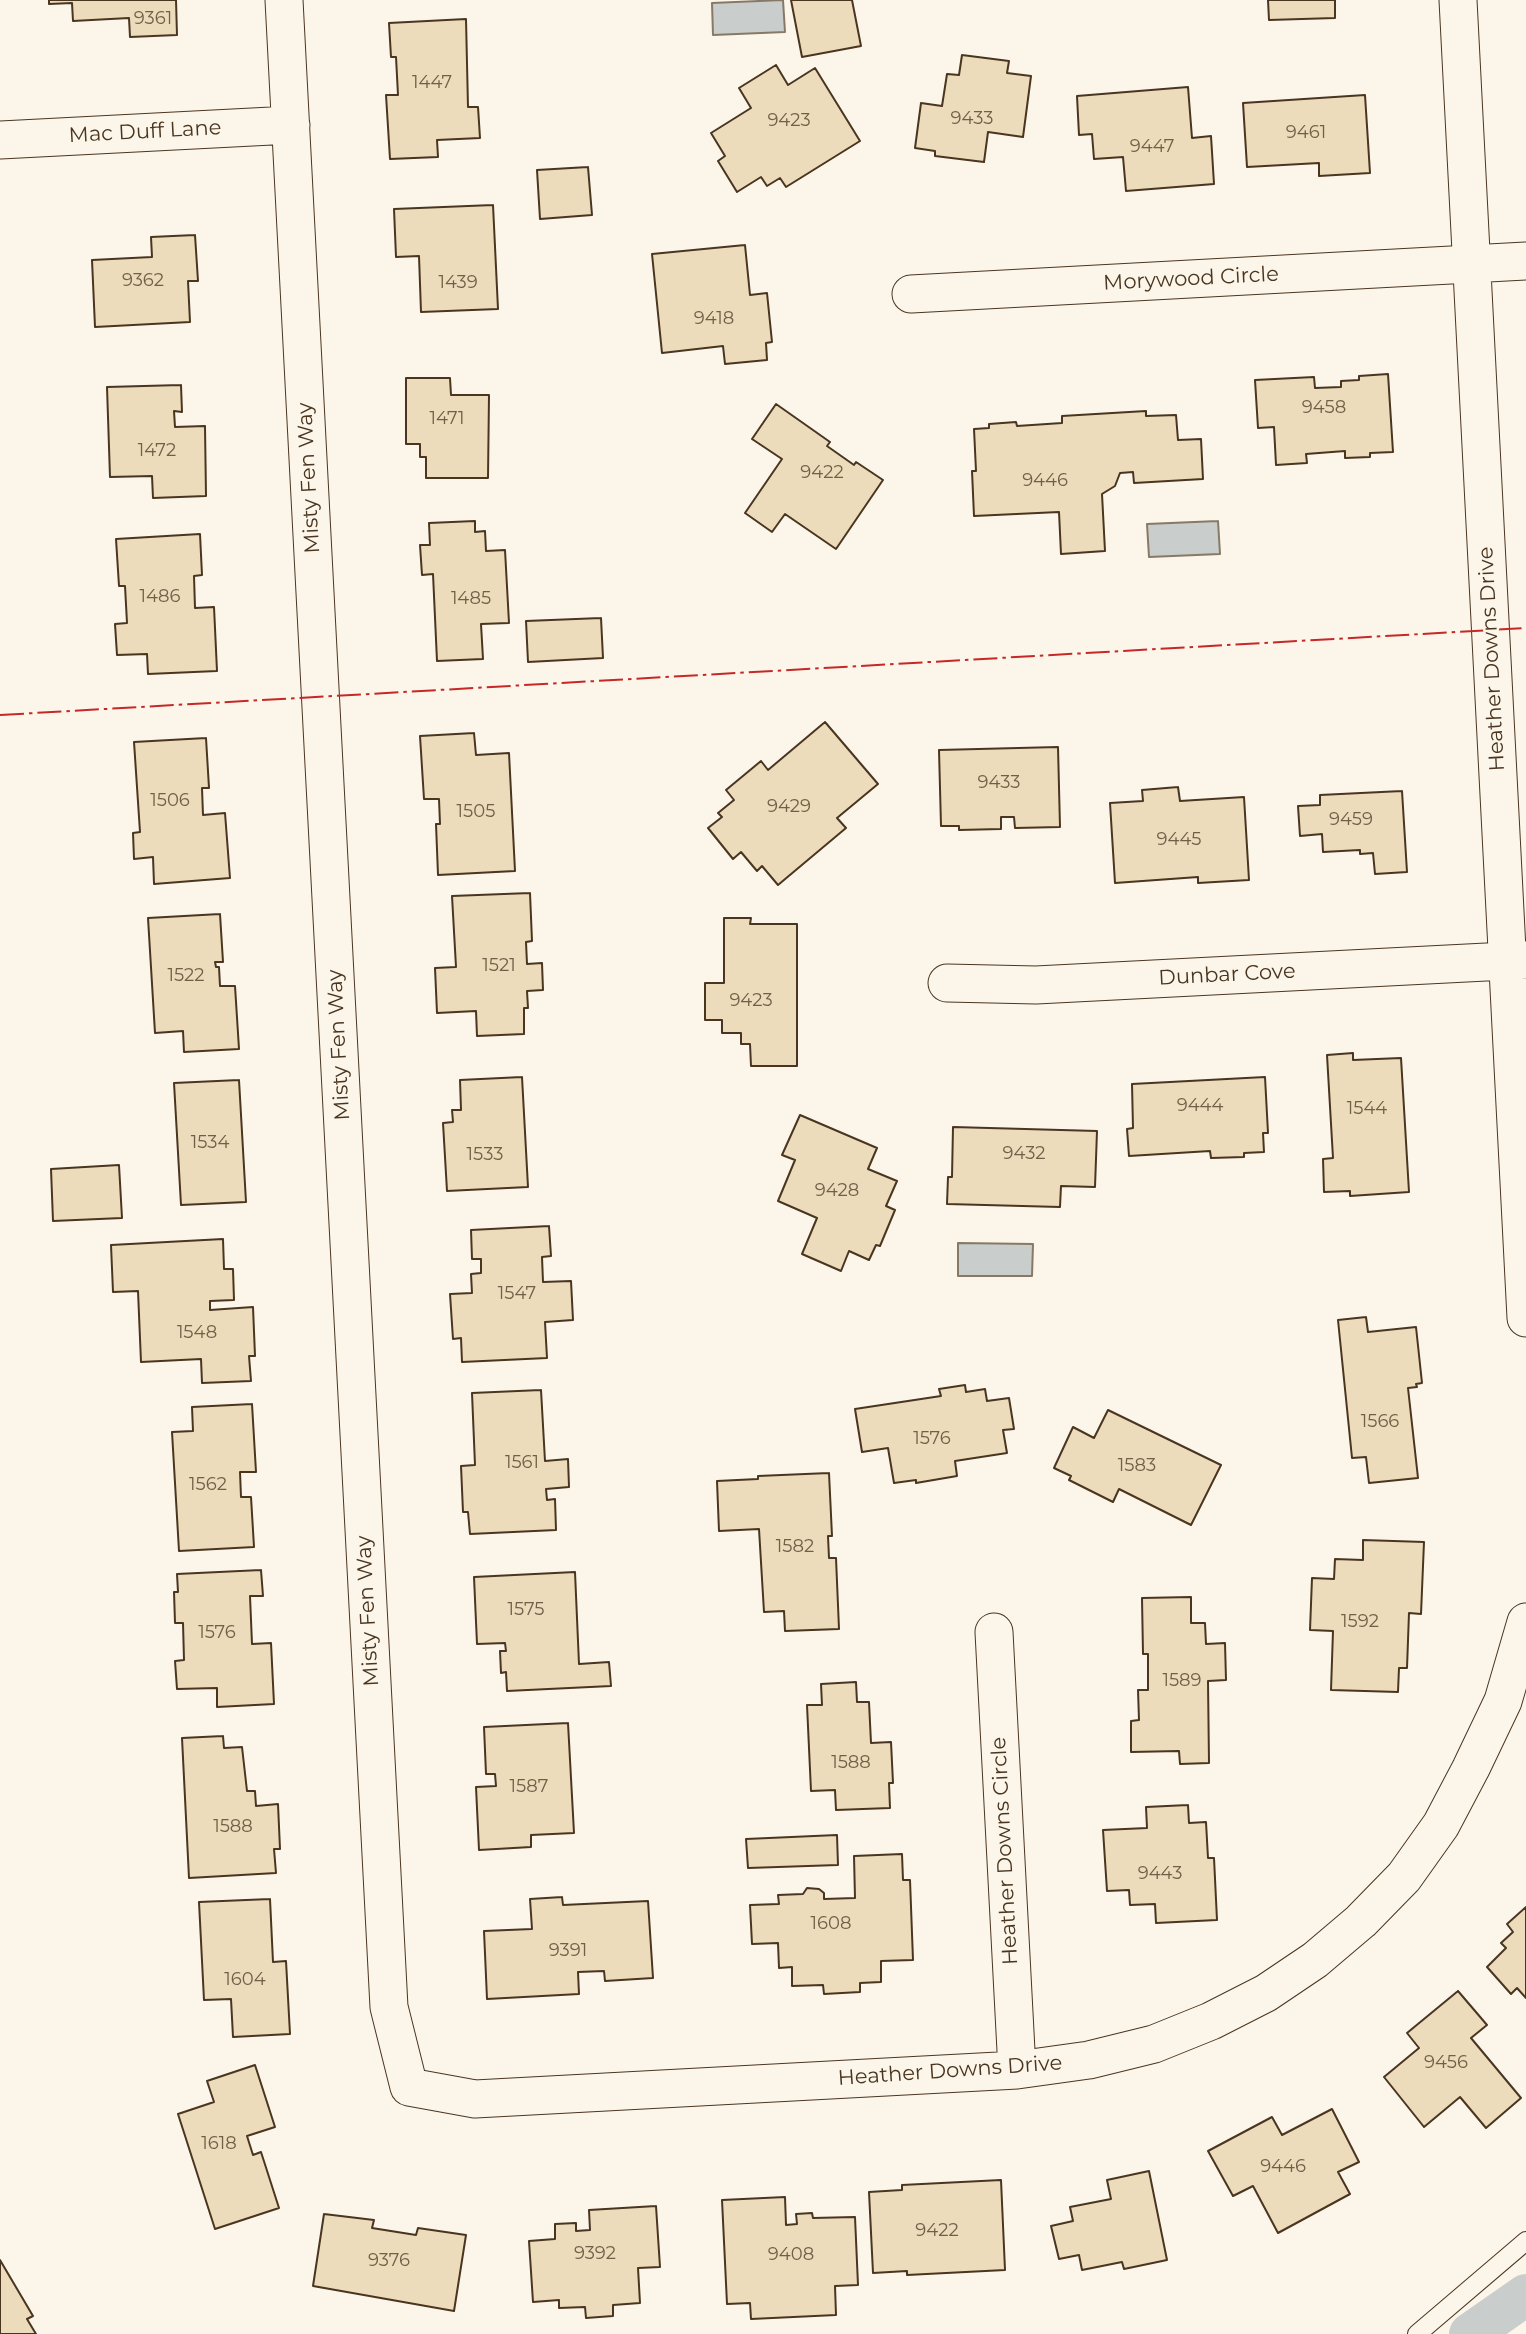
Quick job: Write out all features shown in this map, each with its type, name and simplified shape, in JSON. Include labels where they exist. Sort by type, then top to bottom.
[{"type":"street","name":"Misty Fen Way","points":[[284,0],[388,1993],[409,2087]]},
{"type":"street","name":"Heather Downs Drive","points":[[1458,0],[1471,264],[1517,960],[1526,1318]]},
{"type":"street","name":"Mac Duff Lane","points":[[0,140],[291,125]]},
{"type":"street","name":"Morywood Circle","points":[[911,294],[1526,261]]},
{"type":"street","name":"Dunbar Cove","points":[[947,983],[1036,985],[1517,960]]},
{"type":"street","name":"Heather Downs Drive","points":[[409,2087],[475,2099],[1017,2070],[1090,2060],[1154,2044],[1211,2021],[1276,1986],[1315,1960],[1361,1921],[1404,1877],[1441,1825],[1503,1700],[1526,1625]]},
{"type":"street","name":"Heather Downs Circle","points":[[994,1632],[1017,2070]]},
{"type":"lane","points":[[1417,2334],[1526,2241]]},
{"type":"shaded area","points":[[783,0],[785,32],[713,35],[712,3]]},
{"type":"shaded area","points":[[1218,521],[1220,554],[1149,557],[1147,524]]},
{"type":"shaded area","points":[[958,1243],[1033,1244],[1032,1276],[958,1276]]},
{"type":"building","points":[[49,0],[176,0],[177,35],[130,37],[129,18],[73,21],[72,3],[49,4]]},
{"type":"building","points":[[791,0],[852,0],[861,46],[802,57]]},
{"type":"building","points":[[1268,0],[1335,0],[1335,18],[1269,20]]},
{"type":"building","points":[[466,19],[468,107],[478,107],[480,138],[437,140],[438,157],[390,159],[386,95],[398,95],[396,57],[391,57],[389,23]]},
{"type":"building","points":[[962,55],[1009,61],[1007,73],[1031,76],[1023,137],[988,132],[984,162],[935,156],[935,151],[915,148],[921,103],[942,106],[947,74],[959,75]]},
{"type":"building","points":[[776,65],[788,85],[815,68],[860,141],[786,187],[780,178],[767,186],[761,177],[737,192],[718,161],[725,156],[711,133],[751,108],[739,88]]},
{"type":"building","points":[[1188,87],[1192,138],[1211,136],[1214,184],[1126,191],[1123,157],[1094,159],[1092,134],[1079,135],[1077,96]]},
{"type":"building","points":[[1365,95],[1370,173],[1319,176],[1319,163],[1247,167],[1243,103]]},
{"type":"building","points":[[588,167],[592,215],[540,219],[537,170]]},
{"type":"building","points":[[493,205],[498,309],[421,312],[419,256],[396,257],[394,209]]},
{"type":"building","points":[[195,235],[198,281],[188,281],[190,322],[95,327],[92,260],[152,257],[151,237]]},
{"type":"building","points":[[745,245],[750,295],[767,293],[772,342],[766,343],[767,360],[725,364],[723,346],[662,353],[652,254]]},
{"type":"building","points":[[1388,374],[1393,452],[1370,453],[1370,457],[1345,458],[1345,451],[1306,454],[1307,463],[1276,465],[1274,427],[1258,428],[1255,380],[1314,377],[1315,388],[1341,387],[1341,381],[1359,380],[1359,376]]},
{"type":"building","points":[[406,378],[450,378],[451,395],[489,395],[488,478],[426,478],[426,457],[420,457],[420,444],[406,444]]},
{"type":"building","points":[[181,385],[182,412],[174,411],[175,427],[205,426],[206,496],[153,498],[152,476],[110,477],[107,387]]},
{"type":"building","points":[[776,404],[830,442],[827,446],[854,465],[856,462],[883,480],[836,549],[785,514],[772,532],[745,513],[782,459],[752,439]]},
{"type":"building","points":[[1146,411],[1146,416],[1176,415],[1178,440],[1201,439],[1203,479],[1134,483],[1133,472],[1120,473],[1115,486],[1102,494],[1105,551],[1061,554],[1059,512],[974,516],[974,429],[989,428],[989,424],[1016,422],[1017,426],[1062,423],[1062,416]]},
{"type":"building","points":[[475,521],[475,532],[485,531],[486,551],[505,550],[509,623],[481,624],[483,659],[437,661],[433,574],[422,575],[420,545],[430,545],[429,523]]},
{"type":"building","points":[[200,534],[202,575],[194,576],[195,608],[214,607],[217,671],[148,674],[147,654],[117,655],[115,624],[127,623],[125,586],[119,586],[116,539]]},
{"type":"building","points":[[601,618],[603,658],[528,662],[526,621]]},
{"type":"building","points":[[825,722],[878,784],[837,818],[846,828],[778,885],[762,866],[757,871],[741,852],[733,859],[708,828],[722,817],[718,813],[734,800],[726,790],[761,761],[768,770]]},
{"type":"building","points":[[474,733],[476,755],[509,753],[515,871],[438,875],[436,824],[440,824],[439,799],[424,799],[420,736]]},
{"type":"building","points":[[206,738],[209,788],[202,788],[203,815],[225,813],[230,878],[154,884],[153,857],[134,859],[133,833],[140,832],[134,742]]},
{"type":"building","points":[[1058,747],[1060,827],[1015,828],[1014,817],[1001,817],[1001,829],[959,830],[959,826],[941,826],[939,750]]},
{"type":"building","points":[[1178,787],[1180,801],[1244,797],[1249,880],[1198,883],[1198,877],[1115,883],[1110,803],[1143,801],[1142,790]]},
{"type":"building","points":[[1402,791],[1407,872],[1375,874],[1373,853],[1360,854],[1360,850],[1323,852],[1322,834],[1300,836],[1298,806],[1320,805],[1320,795]]},
{"type":"building","points":[[530,893],[532,941],[526,942],[527,964],[542,963],[543,990],[527,991],[528,1008],[524,1008],[524,1034],[477,1036],[476,1011],[437,1013],[435,968],[456,967],[452,896]]},
{"type":"building","points":[[220,914],[223,962],[215,962],[216,967],[219,967],[220,986],[235,986],[239,1049],[184,1052],[183,1031],[155,1033],[148,918]]},
{"type":"building","points":[[724,918],[751,918],[750,924],[797,924],[797,1066],[751,1066],[750,1044],[741,1044],[741,1033],[722,1033],[722,1020],[705,1020],[705,983],[724,983]]},
{"type":"building","points":[[1353,1053],[1353,1060],[1401,1058],[1409,1192],[1350,1196],[1350,1191],[1324,1192],[1323,1159],[1333,1158],[1327,1055]]},
{"type":"building","points":[[522,1077],[528,1187],[447,1191],[443,1123],[453,1122],[452,1110],[461,1110],[460,1080]]},
{"type":"building","points":[[1265,1077],[1268,1133],[1263,1133],[1264,1152],[1244,1153],[1244,1157],[1211,1158],[1210,1151],[1129,1156],[1127,1129],[1133,1128],[1132,1084]]},
{"type":"building","points":[[239,1080],[246,1202],[181,1205],[174,1083]]},
{"type":"building","points":[[800,1115],[877,1148],[868,1169],[897,1181],[886,1206],[895,1210],[880,1246],[876,1245],[869,1260],[849,1251],[841,1271],[802,1254],[817,1218],[778,1201],[795,1160],[782,1155]]},
{"type":"building","points":[[953,1127],[1097,1131],[1095,1187],[1061,1186],[1060,1207],[947,1204],[948,1177],[952,1177]]},
{"type":"building","points":[[119,1165],[122,1218],[53,1221],[51,1169]]},
{"type":"building","points":[[549,1226],[551,1256],[542,1257],[543,1282],[571,1281],[573,1320],[545,1322],[547,1358],[462,1362],[461,1338],[453,1339],[450,1294],[472,1293],[471,1274],[481,1273],[481,1259],[472,1259],[471,1230]]},
{"type":"building","points":[[223,1239],[224,1269],[233,1269],[234,1300],[210,1301],[210,1310],[253,1307],[255,1356],[249,1356],[251,1381],[202,1383],[201,1359],[141,1362],[138,1291],[113,1292],[111,1245]]},
{"type":"building","points":[[1366,1317],[1368,1332],[1416,1327],[1422,1383],[1408,1388],[1418,1478],[1369,1483],[1366,1457],[1352,1458],[1338,1320]]},
{"type":"building","points":[[965,1385],[966,1392],[985,1389],[987,1401],[1009,1398],[1014,1429],[1003,1430],[1007,1453],[955,1461],[957,1476],[916,1483],[916,1480],[894,1483],[888,1448],[862,1452],[855,1409],[941,1396],[939,1389]]},
{"type":"building","points":[[541,1390],[545,1461],[568,1459],[569,1487],[546,1489],[547,1500],[555,1499],[556,1530],[470,1534],[468,1512],[463,1512],[461,1466],[475,1465],[472,1393]]},
{"type":"building","points":[[252,1404],[256,1472],[240,1472],[241,1497],[251,1497],[254,1547],[179,1551],[172,1432],[193,1431],[192,1407]]},
{"type":"building","points":[[1108,1410],[1221,1465],[1191,1525],[1119,1489],[1113,1502],[1069,1480],[1071,1476],[1054,1468],[1073,1427],[1094,1438]]},
{"type":"building","points":[[829,1473],[832,1536],[828,1536],[829,1558],[836,1558],[839,1629],[785,1631],[784,1611],[764,1612],[759,1529],[719,1531],[717,1481]]},
{"type":"building","points":[[1363,1540],[1424,1542],[1421,1614],[1409,1613],[1407,1668],[1399,1668],[1398,1692],[1331,1690],[1333,1631],[1310,1630],[1312,1578],[1334,1579],[1335,1559],[1363,1560]]},
{"type":"building","points":[[261,1570],[263,1596],[250,1596],[252,1644],[271,1643],[274,1704],[217,1707],[217,1688],[177,1689],[175,1661],[184,1660],[183,1623],[175,1623],[174,1592],[178,1592],[177,1574]]},
{"type":"building","points":[[575,1572],[579,1664],[609,1662],[611,1686],[507,1691],[506,1672],[501,1673],[500,1651],[506,1651],[505,1643],[477,1644],[474,1577]]},
{"type":"building","points":[[1191,1597],[1191,1623],[1205,1623],[1206,1644],[1225,1643],[1226,1680],[1208,1681],[1209,1763],[1180,1764],[1179,1751],[1131,1752],[1131,1721],[1139,1720],[1138,1690],[1148,1690],[1148,1654],[1143,1654],[1142,1598]]},
{"type":"building","points":[[856,1682],[857,1702],[869,1702],[871,1743],[891,1742],[893,1783],[889,1783],[890,1808],[836,1810],[835,1790],[811,1791],[807,1705],[822,1705],[821,1684]]},
{"type":"building","points":[[568,1723],[574,1833],[531,1835],[531,1847],[479,1850],[476,1787],[496,1786],[495,1774],[486,1774],[484,1727]]},
{"type":"building","points":[[223,1736],[224,1748],[242,1747],[247,1791],[255,1791],[256,1806],[278,1804],[280,1849],[274,1849],[276,1873],[189,1878],[182,1738]]},
{"type":"building","points":[[1188,1805],[1189,1823],[1206,1822],[1208,1858],[1214,1858],[1217,1920],[1156,1923],[1155,1904],[1130,1905],[1129,1890],[1107,1891],[1103,1830],[1147,1828],[1146,1807]]},
{"type":"building","points":[[837,1835],[838,1865],[748,1868],[746,1839]]},
{"type":"building","points":[[902,1854],[903,1880],[910,1880],[913,1960],[881,1961],[881,1982],[860,1983],[860,1992],[824,1994],[823,1985],[792,1986],[792,1967],[779,1968],[778,1943],[752,1944],[750,1905],[779,1904],[778,1895],[803,1894],[807,1888],[819,1889],[824,1893],[824,1899],[855,1898],[854,1856]]},
{"type":"building","points":[[562,1897],[563,1905],[648,1901],[653,1978],[605,1981],[604,1971],[578,1972],[579,1994],[487,1999],[484,1931],[532,1929],[530,1899]]},
{"type":"building","points":[[270,1899],[273,1962],[286,1961],[290,2034],[233,2037],[231,1999],[204,2000],[199,1902]]},
{"type":"building","points":[[1526,1907],[1526,1998],[1517,1988],[1511,1994],[1487,1967],[1506,1948],[1501,1943],[1513,1932],[1507,1924]]},
{"type":"building","points":[[1458,1991],[1487,2025],[1471,2038],[1521,2098],[1486,2128],[1460,2097],[1424,2127],[1384,2077],[1419,2048],[1407,2033]]},
{"type":"building","points":[[255,2065],[275,2127],[247,2136],[253,2155],[261,2152],[279,2208],[215,2229],[178,2114],[214,2102],[207,2081]]},
{"type":"building","points":[[1332,2109],[1359,2162],[1338,2172],[1350,2194],[1278,2233],[1253,2186],[1233,2196],[1208,2151],[1272,2117],[1282,2135]]},
{"type":"building","points":[[1149,2171],[1167,2260],[1124,2269],[1122,2262],[1082,2270],[1079,2255],[1059,2259],[1051,2226],[1073,2221],[1070,2207],[1111,2199],[1107,2180]]},
{"type":"building","points":[[1001,2180],[1005,2270],[907,2275],[907,2271],[873,2273],[869,2192],[902,2190],[902,2185]]},
{"type":"building","points":[[785,2197],[786,2225],[797,2224],[796,2214],[812,2213],[813,2218],[855,2217],[858,2285],[835,2286],[836,2315],[751,2319],[750,2303],[727,2304],[722,2200]]},
{"type":"building","points":[[656,2206],[660,2267],[638,2268],[640,2303],[613,2305],[613,2316],[586,2318],[585,2307],[559,2308],[559,2300],[533,2302],[529,2241],[555,2239],[555,2224],[576,2223],[576,2231],[590,2230],[589,2210]]},
{"type":"building","points":[[324,2214],[374,2220],[372,2228],[416,2235],[418,2228],[466,2235],[454,2311],[313,2286]]},
{"type":"building","points":[[0,2260],[33,2316],[27,2319],[36,2334],[0,2334]]},
{"type":"waterway","points":[[1470,2334],[1526,2295]]},
{"type":"power","points":[[0,715],[1526,628]]}]
